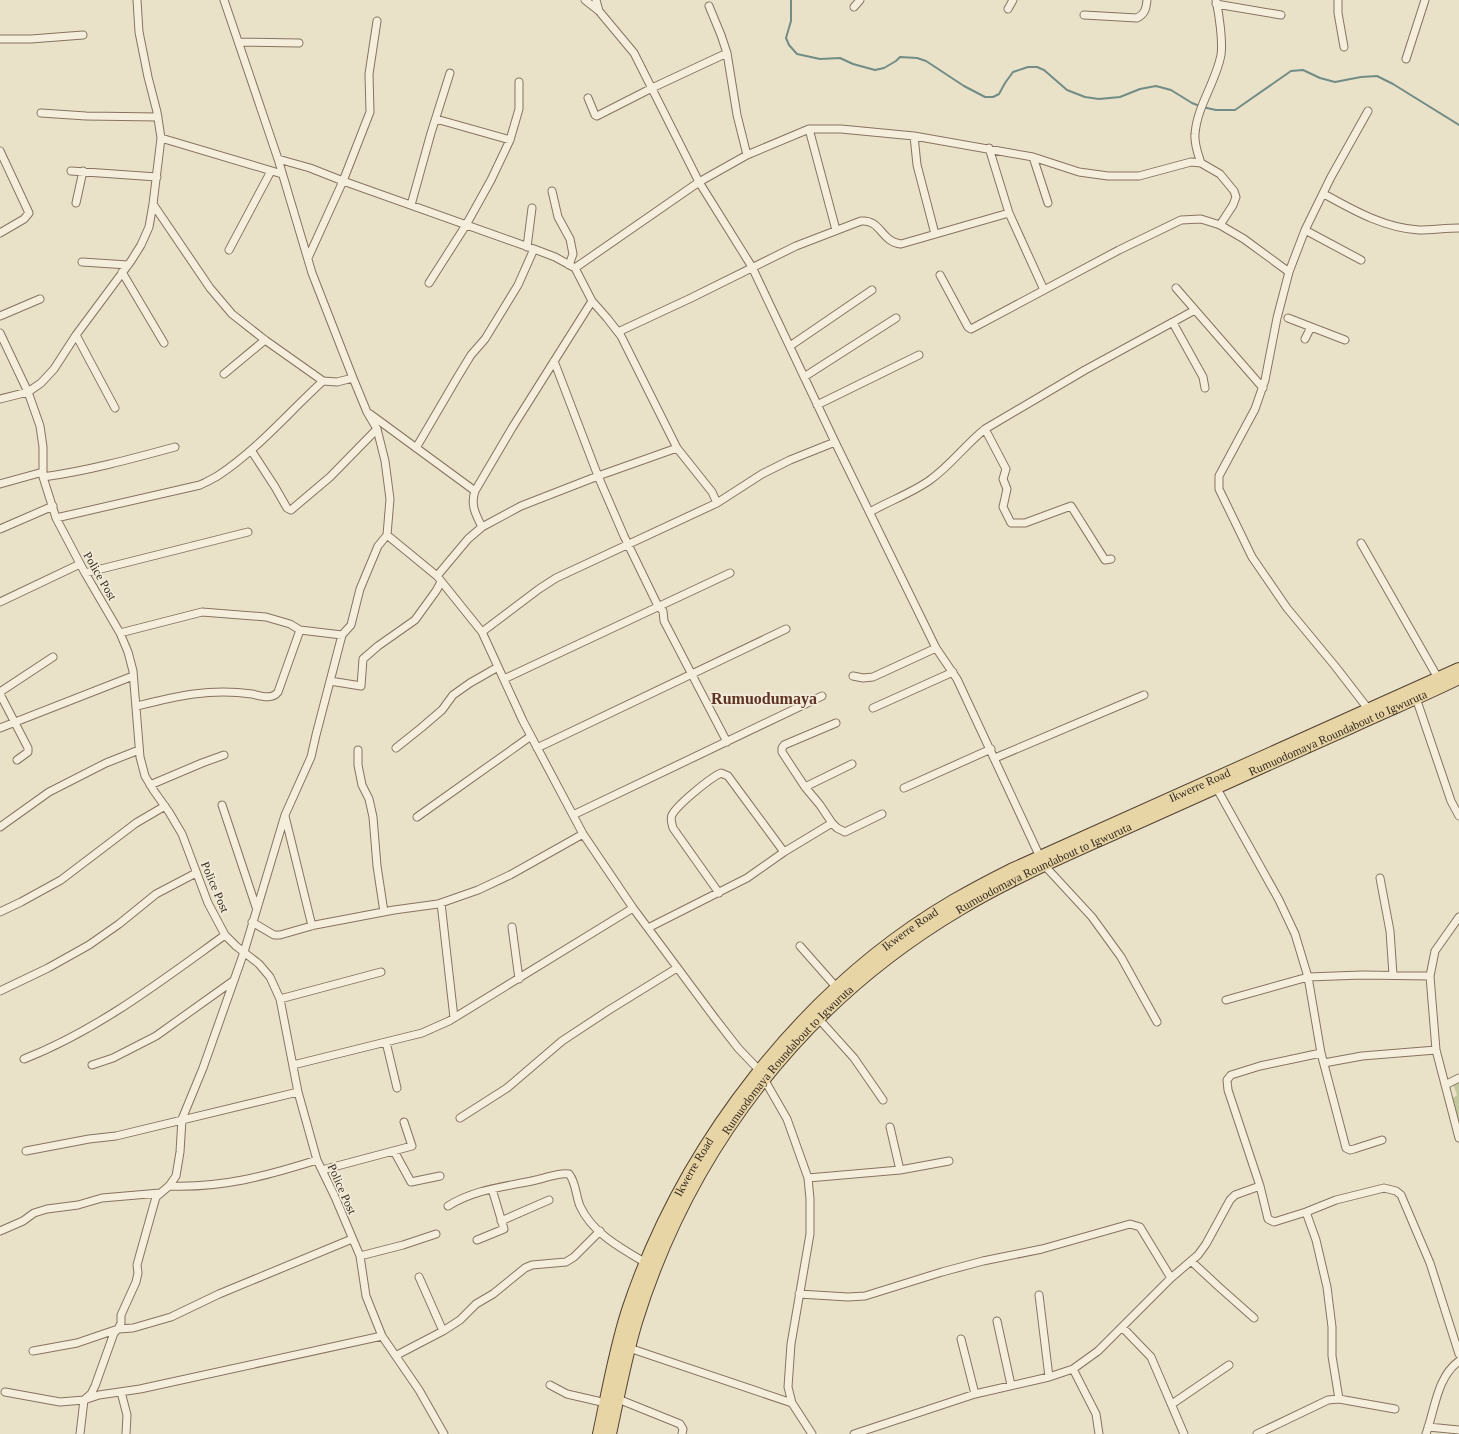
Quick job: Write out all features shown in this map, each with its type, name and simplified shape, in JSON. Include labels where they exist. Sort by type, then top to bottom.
[{"type":"main road","name":"Ikwerre Road","points":[[599,1434],[620,1337],[628,1309],[660,1229],[704,1148],[728,1111],[762,1074],[802,1023],[837,988],[898,938],[952,901],[1011,870],[1042,861],[1459,669]]},
{"type":"main road","name":"Rumuodomaya Roundabout to Igwuruta","points":[[610,1434],[629,1348],[637,1322],[660,1256],[690,1192],[725,1132],[762,1074],[846,991],[896,951],[922,933],[959,909],[1042,861],[1216,787],[1459,678]]},
{"type":"street","points":[[0,399],[28,392],[41,383],[54,369],[76,335],[141,246],[149,227],[157,177],[161,138],[158,117],[139,32],[137,0]]},
{"type":"street","points":[[80,1434],[84,1400],[91,1394],[95,1386],[114,1333],[121,1323],[121,1315],[136,1282],[138,1274],[137,1265],[154,1203],[160,1193],[169,1186],[176,1176],[180,1152],[182,1119],[203,1068],[244,952],[285,815],[312,757],[342,635],[351,625],[360,589],[378,546],[387,535],[390,499],[389,481],[378,429],[367,412],[352,378],[308,258],[278,159],[224,0]]},
{"type":"street","points":[[585,0],[599,11],[634,53],[699,182],[752,267],[817,405],[936,648],[953,672],[991,749],[1042,861],[1092,917],[1117,951],[1157,1022]]},
{"type":"street","points":[[596,0],[599,11]]},
{"type":"street","points":[[854,7],[860,0]]},
{"type":"street","points":[[1008,9],[1013,0]]},
{"type":"street","points":[[1084,14],[1137,18],[1142,16],[1146,10],[1147,0]]},
{"type":"street","points":[[1338,0],[1338,14],[1344,47]]},
{"type":"street","points":[[1406,59],[1425,0]]},
{"type":"street","points":[[1201,163],[1196,149],[1195,134],[1199,114],[1217,70],[1221,54],[1216,2],[1281,15]]},
{"type":"street","points":[[709,6],[727,53],[737,115],[747,155]]},
{"type":"street","points":[[308,258],[343,181],[370,112],[369,74],[377,21]]},
{"type":"street","points":[[0,40],[83,35]]},
{"type":"street","points":[[239,42],[299,43]]},
{"type":"street","points":[[588,98],[593,112],[597,116],[652,88],[727,53]]},
{"type":"street","points":[[411,205],[450,73]]},
{"type":"street","points":[[429,283],[466,225],[491,180],[510,140],[519,109],[519,82]]},
{"type":"street","points":[[1368,111],[1305,230],[1289,272],[1277,318],[1263,388],[1255,409],[1220,476],[1219,489],[1252,557],[1287,608],[1336,666],[1368,710]]},
{"type":"street","points":[[41,113],[86,116],[158,117]]},
{"type":"street","points":[[436,119],[510,140]]},
{"type":"street","points":[[572,267],[699,182],[747,155],[809,129],[841,128],[914,136],[989,148],[1033,157],[1079,172],[1108,176],[1139,176],[1191,162],[1201,163],[1220,174],[1234,191],[1236,197],[1233,205],[1220,226]]},
{"type":"street","points":[[809,129],[836,230]]},
{"type":"street","points":[[914,136],[917,165],[934,234]]},
{"type":"street","points":[[161,138],[282,174]]},
{"type":"street","points":[[989,148],[1009,213],[1044,290]]},
{"type":"street","points":[[0,151],[29,213],[24,219],[0,233]]},
{"type":"street","points":[[1033,157],[1048,203]]},
{"type":"street","points":[[278,159],[310,168],[531,248],[555,257],[572,267],[592,301],[618,332],[647,385],[677,448],[712,492],[717,503]]},
{"type":"street","points":[[71,171],[157,177]]},
{"type":"street","points":[[76,203],[83,171]]},
{"type":"street","points":[[229,250],[271,171]]},
{"type":"street","points":[[552,191],[558,217],[570,239],[573,254],[572,267]]},
{"type":"street","points":[[1324,194],[1383,223],[1418,230],[1459,228]]},
{"type":"street","points":[[153,204],[210,288],[232,314],[322,381],[337,382],[352,378]]},
{"type":"street","points":[[416,448],[468,361],[485,339],[518,285],[531,248],[532,208]]},
{"type":"street","points":[[618,332],[796,246],[861,221],[868,220],[873,223],[889,240],[896,244],[901,244],[1009,213]]},
{"type":"street","points":[[940,275],[968,327],[971,329],[1119,250],[1181,220],[1201,219],[1220,226],[1244,239],[1289,272]]},
{"type":"street","points":[[1305,230],[1361,260]]},
{"type":"street","points":[[82,262],[128,265]]},
{"type":"street","points":[[122,272],[164,343]]},
{"type":"street","points":[[1176,288],[1263,388]]},
{"type":"street","points":[[790,346],[872,290]]},
{"type":"street","points":[[0,316],[40,299]]},
{"type":"street","points":[[482,527],[473,509],[472,500],[475,492],[592,301]]},
{"type":"street","points":[[870,512],[929,481],[948,466],[972,439],[986,430],[1085,370],[1195,310]]},
{"type":"street","points":[[804,376],[896,318]]},
{"type":"street","points":[[1288,318],[1345,340]]},
{"type":"street","points":[[1173,323],[1203,377],[1205,388]]},
{"type":"street","points":[[1305,339],[1311,327]]},
{"type":"street","points":[[76,335],[115,408]]},
{"type":"street","name":"Police Post","points":[[1,337],[28,392],[40,426],[43,447],[43,474],[56,518],[84,573],[120,633],[128,652],[133,676],[139,750],[145,776],[182,834],[208,903],[225,935],[259,964],[270,977],[280,999],[298,1092],[317,1160],[335,1197],[360,1256],[366,1296],[382,1336],[397,1355],[444,1434]]},
{"type":"street","points":[[224,374],[265,340]]},
{"type":"street","points":[[817,405],[919,355]]},
{"type":"street","points":[[554,361],[598,476],[628,545],[662,612],[664,621],[727,742]]},
{"type":"street","points":[[56,518],[200,485],[219,475],[251,450],[322,381]]},
{"type":"street","points":[[367,412],[475,492]]},
{"type":"street","points":[[251,450],[287,508],[291,510],[330,477],[378,429]]},
{"type":"street","points":[[986,430],[1006,469],[1003,479],[1007,489],[1003,507],[1011,523],[1025,523],[1071,506],[1105,560],[1111,559]]},
{"type":"street","points":[[482,632],[556,578],[717,503],[762,474],[790,460],[835,442]]},
{"type":"street","points":[[0,484],[43,474],[66,474],[175,447]]},
{"type":"street","points":[[330,681],[361,686],[363,659],[378,646],[415,620],[439,579],[468,539],[482,527],[521,506],[598,476],[677,448]]},
{"type":"street","points":[[0,529],[53,506]]},
{"type":"street","points":[[84,573],[248,532]]},
{"type":"street","points":[[387,535],[439,579],[482,632],[523,721],[583,834],[633,908],[677,968],[738,1048],[762,1074],[788,1119],[808,1178],[810,1199],[810,1234],[792,1344],[788,1387],[792,1403],[812,1434]]},
{"type":"street","points":[[1361,543],[1438,678]]},
{"type":"street","points":[[0,602],[80,564]]},
{"type":"street","points":[[504,679],[566,651],[658,606],[730,574]]},
{"type":"street","points":[[120,633],[202,612],[266,617],[290,624],[300,630],[342,635]]},
{"type":"street","points":[[538,748],[786,629]]},
{"type":"street","points":[[136,706],[181,695],[214,691],[269,697],[275,695],[278,692],[300,630]]},
{"type":"street","points":[[853,676],[863,678],[872,677],[936,648]]},
{"type":"street","points":[[17,760],[28,752],[28,748],[0,693],[54,657]]},
{"type":"street","points":[[396,748],[442,710],[453,695],[470,683],[498,667]]},
{"type":"street","points":[[873,708],[953,672]]},
{"type":"street","points":[[0,728],[133,676]]},
{"type":"street","points":[[995,758],[1144,695]]},
{"type":"street","points":[[573,815],[822,696]]},
{"type":"street","points":[[1416,698],[1448,793],[1459,816]]},
{"type":"street","points":[[836,723],[784,745],[782,752],[804,787],[820,805],[832,824],[837,828],[844,832],[882,814]]},
{"type":"street","points":[[417,817],[531,736]]},
{"type":"street","points":[[904,788],[991,749]]},
{"type":"street","points":[[0,827],[55,788],[106,763],[139,750]]},
{"type":"street","points":[[358,750],[358,764],[362,785],[369,799],[373,817],[377,866],[384,912]]},
{"type":"street","points":[[150,785],[224,755]]},
{"type":"street","points":[[804,787],[852,764]]},
{"type":"street","points":[[719,893],[672,828],[671,820],[672,815],[682,803],[714,777],[721,774],[728,776],[784,852]]},
{"type":"street","points":[[1216,787],[1279,900],[1295,934],[1308,977],[1321,1053],[1346,1148],[1350,1150],[1382,1140]]},
{"type":"street","points":[[222,805],[257,908]]},
{"type":"street","points":[[0,912],[22,902],[61,880],[136,823],[165,806]]},
{"type":"street","points":[[285,815],[312,926]]},
{"type":"street","points":[[648,928],[747,878],[784,852],[832,824]]},
{"type":"street","points":[[252,922],[274,935],[280,935],[312,926],[441,903],[478,890],[510,875],[583,834]]},
{"type":"street","points":[[0,991],[48,968],[89,945],[119,924],[156,894],[196,873]]},
{"type":"street","points":[[1380,878],[1390,931],[1393,975]]},
{"type":"street","points":[[441,903],[454,1018]]},
{"type":"street","points":[[293,1065],[422,1033],[454,1018],[633,908]]},
{"type":"street","points":[[1459,917],[1435,951],[1430,976],[1436,1050],[1459,1138]]},
{"type":"street","points":[[512,927],[519,979]]},
{"type":"street","points":[[24,1059],[45,1051],[83,1032],[122,1009],[225,935]]},
{"type":"street","points":[[800,946],[837,988]]},
{"type":"street","points":[[460,1118],[507,1088],[562,1041],[677,968]]},
{"type":"street","points":[[280,999],[381,972]]},
{"type":"street","points":[[1226,1000],[1308,977],[1362,975],[1430,976]]},
{"type":"street","points":[[92,1065],[113,1058],[156,1036],[233,981]]},
{"type":"street","points":[[818,1018],[854,1058],[883,1100]]},
{"type":"street","points":[[386,1042],[397,1088]]},
{"type":"street","points":[[1324,1062],[1362,1056],[1436,1050]]},
{"type":"street","points":[[1321,1053],[1260,1066],[1231,1075],[1227,1080],[1228,1090],[1260,1186],[1268,1219],[1274,1222],[1306,1212],[1336,1200],[1384,1188],[1396,1191],[1401,1195],[1430,1263],[1459,1354]]},
{"type":"street","points":[[1445,1085],[1459,1078]]},
{"type":"street","points":[[26,1151],[89,1139],[116,1136],[298,1092]]},
{"type":"street","points":[[322,1170],[412,1146],[404,1122]]},
{"type":"street","points":[[890,1127],[900,1170]]},
{"type":"street","points":[[394,1151],[411,1182],[440,1176]]},
{"type":"street","points":[[169,1186],[192,1187],[227,1184],[266,1175],[317,1160]]},
{"type":"street","points":[[808,1178],[900,1170],[949,1161]]},
{"type":"street","points":[[448,1206],[464,1196],[561,1174],[569,1174],[572,1177],[575,1193],[585,1216],[618,1246],[646,1263]]},
{"type":"street","points":[[854,1434],[975,1394],[1049,1377],[1073,1369],[1098,1351],[1123,1328],[1171,1278],[1191,1261],[1206,1244],[1230,1200],[1235,1195],[1260,1186]]},
{"type":"street","points":[[477,1240],[504,1229],[492,1189]]},
{"type":"street","points":[[0,1231],[23,1221],[34,1213],[47,1209],[78,1205],[102,1198],[160,1193]]},
{"type":"street","points":[[502,1221],[549,1200]]},
{"type":"street","points":[[1306,1212],[1316,1240],[1327,1287],[1332,1327],[1332,1356],[1339,1399]]},
{"type":"street","points":[[800,1294],[848,1297],[865,1296],[942,1272],[983,1261],[1042,1249],[1130,1224],[1140,1227],[1171,1278]]},
{"type":"street","points":[[397,1355],[460,1320],[476,1304],[493,1294],[525,1268],[532,1265],[566,1262],[574,1257],[600,1231]]},
{"type":"street","points":[[360,1256],[404,1245],[436,1234]]},
{"type":"street","points":[[33,1352],[77,1343],[118,1329],[133,1328],[171,1317],[218,1294],[352,1239]]},
{"type":"street","points":[[1191,1261],[1254,1318]]},
{"type":"street","points":[[419,1277],[443,1330]]},
{"type":"street","points":[[1039,1295],[1049,1377]]},
{"type":"street","points":[[997,1321],[1011,1385]]},
{"type":"street","points":[[1123,1328],[1151,1357],[1184,1434]]},
{"type":"street","points":[[5,1392],[60,1402],[84,1400],[99,1395],[121,1392],[382,1336]]},
{"type":"street","points":[[961,1339],[975,1394]]},
{"type":"street","points":[[629,1348],[792,1403]]},
{"type":"street","points":[[1459,1361],[1451,1367],[1441,1385],[1427,1431],[1459,1430]]},
{"type":"street","points":[[1172,1404],[1229,1365]]},
{"type":"street","points":[[1073,1369],[1096,1414],[1099,1434]]},
{"type":"street","points":[[550,1385],[567,1394],[606,1403]]},
{"type":"street","points":[[121,1392],[127,1415],[126,1434]]},
{"type":"street","points":[[618,1399],[680,1424],[683,1429],[682,1434]]},
{"type":"street","points":[[1257,1434],[1328,1400],[1339,1399],[1395,1410]]},
{"type":"green space","points":[[1459,1076],[1459,1130],[1449,1101],[1457,1095],[1451,1079]]},
{"type":"waterway","points":[[791,0],[791,21],[786,38],[789,45],[797,54],[820,59],[840,58],[853,64],[875,70],[884,68],[900,57],[917,58],[926,61],[964,86],[985,97],[993,97],[999,94],[1013,72],[1028,67],[1037,67],[1044,70],[1067,90],[1085,97],[1099,99],[1120,97],[1140,89],[1156,86],[1171,90],[1192,103],[1202,107],[1216,110],[1235,110],[1291,71],[1303,70],[1320,78],[1335,82],[1361,77],[1377,76],[1393,84],[1459,125]]},
{"type":"district","name":"Rumuodumaya","points":[[764,698]]}]
